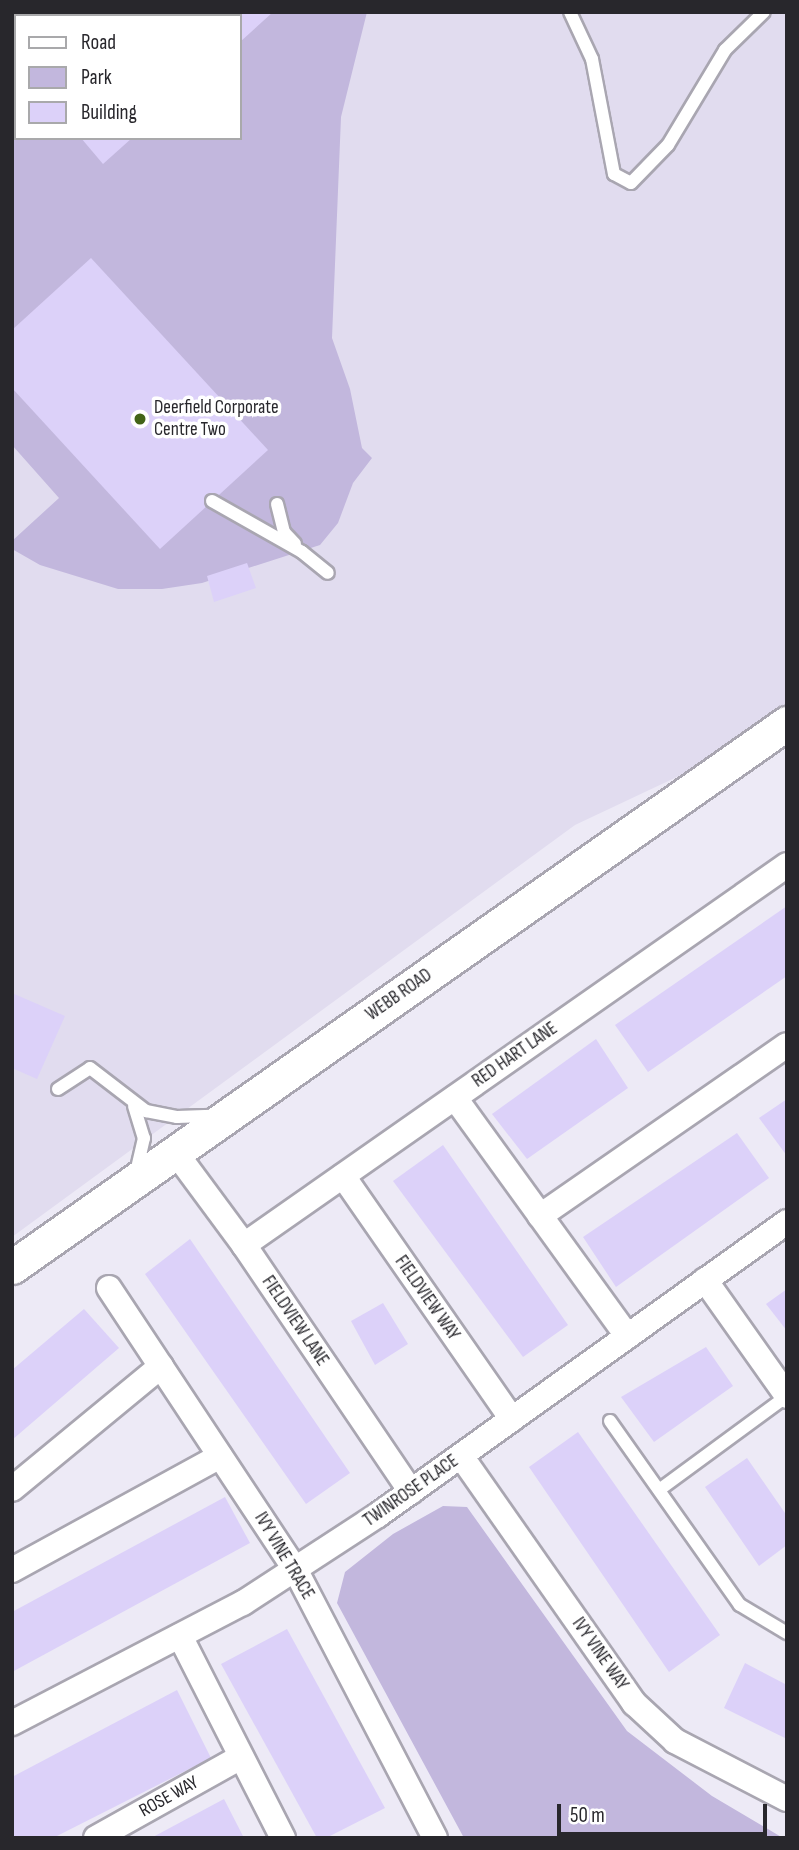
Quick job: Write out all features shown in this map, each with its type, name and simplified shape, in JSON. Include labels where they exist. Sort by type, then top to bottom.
[{"type":"street","name":"WEBB ROAD","points":[[12,1267],[787,723]]},
{"type":"street","name":"RED HART LANE","points":[[244,1245],[787,865]]},
{"type":"street","points":[[540,1216],[787,1045]]},
{"type":"street","points":[[455,1098],[627,1336]]},
{"type":"street","name":"FIELDVIEW LANE","points":[[176,1153],[244,1245],[411,1492]]},
{"type":"street","name":"FIELDVIEW WAY","points":[[342,1176],[512,1419]]},
{"type":"street","name":"TWINROSE PLACE","points":[[12,1723],[180,1636],[295,1569],[411,1492],[787,1222]]},
{"type":"street","points":[[705,1280],[787,1396]]},
{"type":"street","name":"IVY VINE TRACE","points":[[109,1288],[295,1569],[435,1838]]},
{"type":"street","points":[[12,1489],[161,1366]]},
{"type":"street","points":[[12,1570],[220,1456]]},
{"type":"street","name":"IVY VINE WAY","points":[[461,1456],[634,1703],[676,1741],[787,1799]]},
{"type":"street","points":[[180,1636],[283,1838]]},
{"type":"street","name":"ROSE WAY","points":[[96,1838],[241,1756]]},
{"type":"lane","points":[[570,12],[592,59],[614,174],[631,183],[668,145],[725,50],[764,12]]},
{"type":"lane","points":[[212,501],[302,552]]},
{"type":"lane","points":[[277,504],[284,532],[302,552],[328,573]]},
{"type":"lane","points":[[58,1089],[90,1068],[134,1106],[177,1117],[233,1113]]},
{"type":"lane","points":[[130,1184],[144,1138],[134,1106]]},
{"type":"lane","points":[[659,1490],[787,1396]]},
{"type":"lane","points":[[610,1421],[740,1605],[787,1633]]},
{"type":"shaded area","points":[[12,12],[787,12],[787,725],[575,825],[12,1237]]},
{"type":"green space","points":[[12,12],[367,12],[341,117],[332,338],[350,389],[362,448],[372,458],[353,483],[338,523],[320,545],[202,583],[162,589],[118,589],[40,565],[12,549],[12,541],[59,498],[12,445]]},
{"type":"green space","points":[[443,1506],[467,1507],[627,1731],[712,1796],[783,1838],[464,1838],[337,1603],[345,1572],[393,1534]]},
{"type":"building","points":[[273,12],[242,40],[242,14],[55,14]]},
{"type":"building","points":[[83,140],[130,140],[103,164]]},
{"type":"building","name":"Deerfield Corporate Centre Two","points":[[91,258],[268,450],[160,549],[12,388],[12,330]]},
{"type":"building","points":[[247,563],[256,588],[214,602],[207,576]]},
{"type":"building","points":[[787,906],[787,976],[648,1072],[615,1025]]},
{"type":"building","points":[[12,993],[65,1016],[37,1079],[12,1068]]},
{"type":"building","points":[[596,1039],[628,1088],[527,1159],[492,1114]]},
{"type":"building","points":[[787,1099],[787,1156],[759,1118]]},
{"type":"building","points":[[737,1133],[769,1178],[616,1287],[583,1237]]},
{"type":"building","points":[[443,1145],[568,1325],[523,1357],[393,1181]]},
{"type":"building","points":[[190,1239],[350,1473],[306,1504],[145,1274]]},
{"type":"building","points":[[787,1289],[787,1331],[766,1304]]},
{"type":"building","points":[[383,1303],[408,1344],[375,1365],[351,1321]]},
{"type":"building","points":[[84,1309],[119,1348],[12,1440],[12,1370]]},
{"type":"building","points":[[706,1347],[733,1386],[654,1442],[621,1397]]},
{"type":"building","points":[[578,1432],[720,1635],[669,1672],[529,1467]]},
{"type":"building","points":[[747,1458],[787,1516],[787,1545],[759,1566],[705,1487]]},
{"type":"building","points":[[225,1497],[250,1543],[12,1672],[12,1612]]},
{"type":"building","points":[[287,1629],[385,1808],[326,1838],[317,1838],[221,1664]]},
{"type":"building","points":[[745,1663],[787,1685],[787,1739],[724,1708]]},
{"type":"building","points":[[177,1690],[211,1758],[53,1838],[12,1838],[12,1777]]},
{"type":"building","points":[[224,1799],[244,1838],[151,1838]]},
{"type":"place","name":"Deerfield Corporate Centre Two","points":[[140,419]]}]
